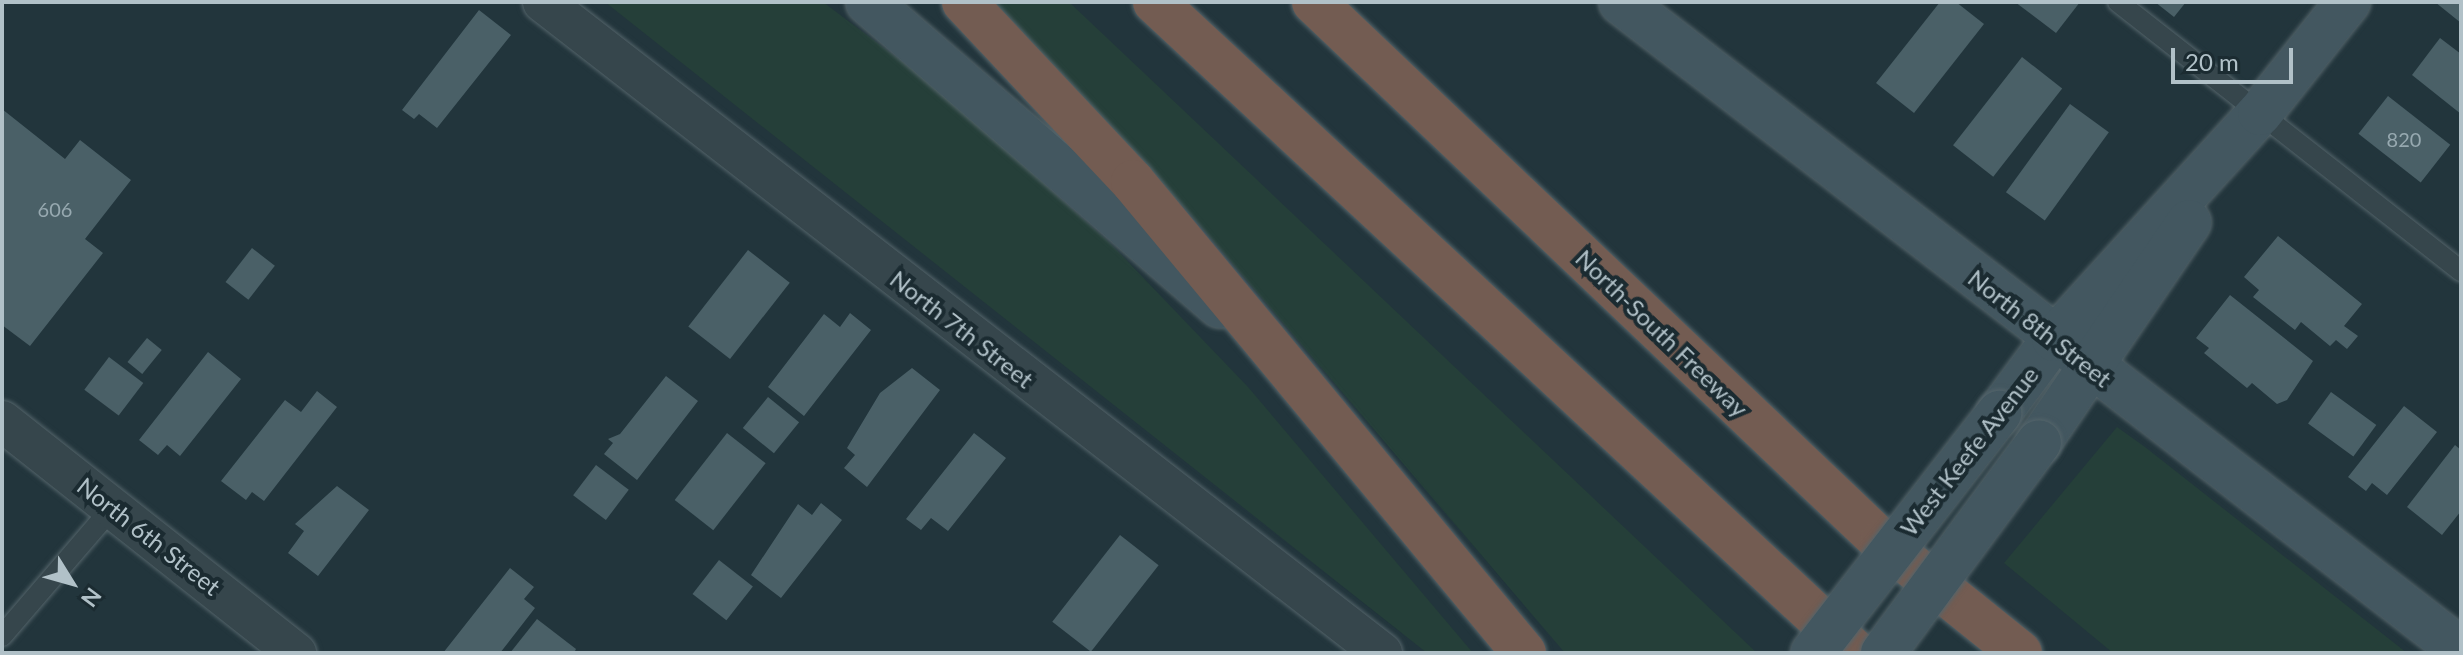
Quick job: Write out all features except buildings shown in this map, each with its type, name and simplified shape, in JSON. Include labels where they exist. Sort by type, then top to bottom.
[{"type":"highway","points":[[964,2],[1133,182],[1261,342],[1524,653]]},
{"type":"highway","points":[[1155,2],[1856,653]]},
{"type":"highway","name":"North-South Freeway","points":[[1314,2],[1882,542],[2020,653]]},
{"type":"street","name":"North 7th Street","points":[[543,2],[1382,653]]},
{"type":"street","points":[[868,2],[1261,342]]},
{"type":"street","name":"North 8th Street","points":[[1621,2],[2461,650]]},
{"type":"street","name":"West Keefe Avenue","points":[[1813,653],[2054,339],[2260,113],[2348,2]]},
{"type":"street","name":"West Keefe Avenue","points":[[1883,653],[2093,369],[2260,113]]},
{"type":"street","name":"North 6th Street","points":[[2,421],[296,653]]},
{"type":"lane","points":[[2118,2],[2461,271]]},
{"type":"lane","points":[[2,636],[113,507]]},
{"type":"green space","points":[[605,2],[823,2],[940,90],[1110,243],[1248,387],[1473,653],[1427,653]]},
{"type":"green space","points":[[987,2],[1069,2],[1757,653],[1565,653],[1190,214]]},
{"type":"green space","points":[[2117,427],[2407,653],[2113,653],[2004,563]]}]
